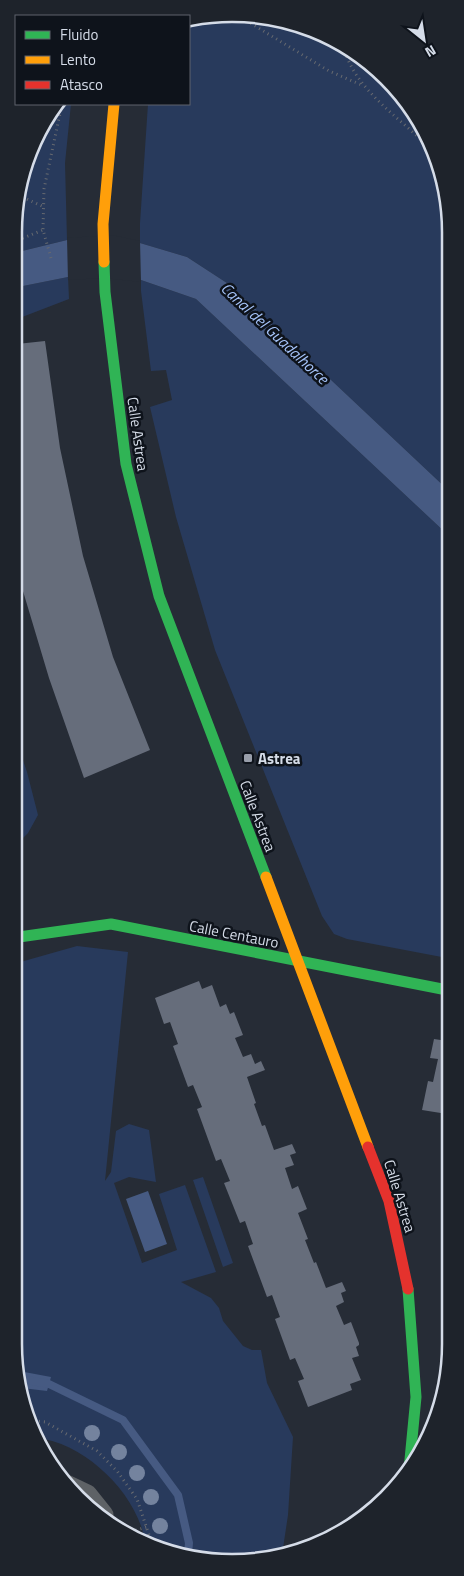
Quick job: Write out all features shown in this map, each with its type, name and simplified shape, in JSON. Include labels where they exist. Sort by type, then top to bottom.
[{"type":"street","name":"Calle Astrea","points":[[114,105],[103,224],[105,292],[126,464],[158,596],[389,1201],[408,1286],[416,1397],[411,1453]]},
{"type":"street","name":"Calle Centauro","points":[[22,937],[111,924],[442,989]]},
{"type":"path","points":[[251,23],[329,71],[364,86]]},
{"type":"path","points":[[347,57],[364,86],[420,140]]},
{"type":"path","points":[[51,258],[44,230],[44,189],[60,113]]},
{"type":"path","points":[[25,198],[44,207]]},
{"type":"path","points":[[22,238],[44,230]]},
{"type":"path","points":[[37,1421],[45,1422],[97,1450],[117,1470],[137,1499],[150,1537]]},
{"type":"path","points":[[136,1530],[147,1527]]},
{"type":"shaded area","points":[[232,22],[259,24],[286,30],[325,44],[370,74],[398,104],[420,139],[434,178],[440,205],[442,232],[442,484],[230,285],[187,257],[140,243],[148,105],[190,105],[190,27]]},
{"type":"shaded area","points":[[65,105],[71,105],[65,163],[67,240],[22,251],[24,205],[38,152]]},
{"type":"shaded area","points":[[68,277],[69,299],[22,317],[22,286]]},
{"type":"shaded area","points":[[141,280],[196,299],[442,529],[442,957],[347,939],[334,934],[322,916],[215,650],[176,517],[150,407],[172,400],[166,370],[151,371]]},
{"type":"shaded area","points":[[22,757],[38,815],[28,833],[22,839]]},
{"type":"shaded area","points":[[77,946],[128,952],[105,1181],[111,1172],[116,1131],[129,1124],[149,1130],[156,1182],[129,1177],[114,1183],[142,1263],[177,1250],[159,1194],[185,1185],[216,1272],[181,1282],[211,1298],[219,1308],[223,1321],[243,1346],[252,1350],[261,1350],[267,1383],[293,1437],[288,1515],[283,1547],[259,1552],[232,1554],[205,1552],[178,1546],[143,1534],[132,1506],[106,1474],[90,1460],[73,1450],[46,1440],[38,1424],[24,1371],[22,1344],[22,962]]},
{"type":"shaded area","points":[[203,1177],[233,1263],[223,1267],[193,1180]]},
{"type":"water","name":"Canal del Guadalhorce","points":[[111,238],[140,243],[187,257],[230,285],[442,484],[442,529],[196,299],[141,280],[104,275],[68,277],[22,286],[22,251],[67,240]]},
{"type":"water","points":[[148,1191],[167,1244],[145,1252],[126,1199]]},
{"type":"water","points":[[24,1372],[51,1377],[47,1391],[28,1389]]},
{"type":"pier","points":[[112,235],[140,241],[141,282],[104,278],[68,280],[67,238]]},
{"type":"building","points":[[45,341],[60,448],[83,556],[113,657],[150,750],[84,778],[49,678],[22,588],[22,343]]},
{"type":"building","points":[[199,981],[202,989],[212,985],[220,1007],[226,1004],[230,1014],[234,1012],[243,1035],[235,1038],[243,1057],[251,1054],[255,1064],[261,1061],[265,1070],[247,1077],[262,1126],[265,1125],[274,1150],[292,1144],[296,1153],[290,1155],[294,1165],[285,1168],[292,1189],[298,1186],[307,1209],[298,1213],[308,1239],[305,1240],[326,1288],[342,1282],[346,1291],[341,1293],[344,1302],[336,1306],[344,1325],[351,1322],[359,1343],[356,1347],[359,1356],[352,1358],[361,1380],[350,1384],[352,1390],[308,1407],[298,1381],[304,1379],[295,1358],[290,1360],[275,1319],[280,1317],[272,1295],[267,1297],[248,1246],[253,1244],[245,1221],[240,1223],[224,1183],[230,1181],[221,1159],[216,1161],[197,1109],[202,1107],[193,1085],[188,1087],[173,1046],[178,1044],[170,1022],[164,1024],[155,998]]},
{"type":"building","points":[[434,1039],[442,1040],[442,1113],[422,1110],[428,1081],[433,1082],[438,1059],[430,1058]]},
{"type":"waterway","points":[[26,1380],[49,1384],[123,1420],[178,1495],[189,1543],[189,1548]]},
{"type":"traffic: fast","points":[[104,262],[105,292],[126,464],[159,596],[266,877]]},
{"type":"traffic: fast","points":[[22,937],[111,924],[442,989]]},
{"type":"traffic: fast","points":[[408,1289],[416,1397],[411,1453]]},
{"type":"traffic: slow","points":[[104,262],[103,224],[114,105]]},
{"type":"traffic: slow","points":[[266,877],[368,1147]]},
{"type":"traffic: jam","points":[[368,1147],[389,1201],[408,1289]]},
{"type":"place","name":"Astrea","points":[[248,758]]}]
